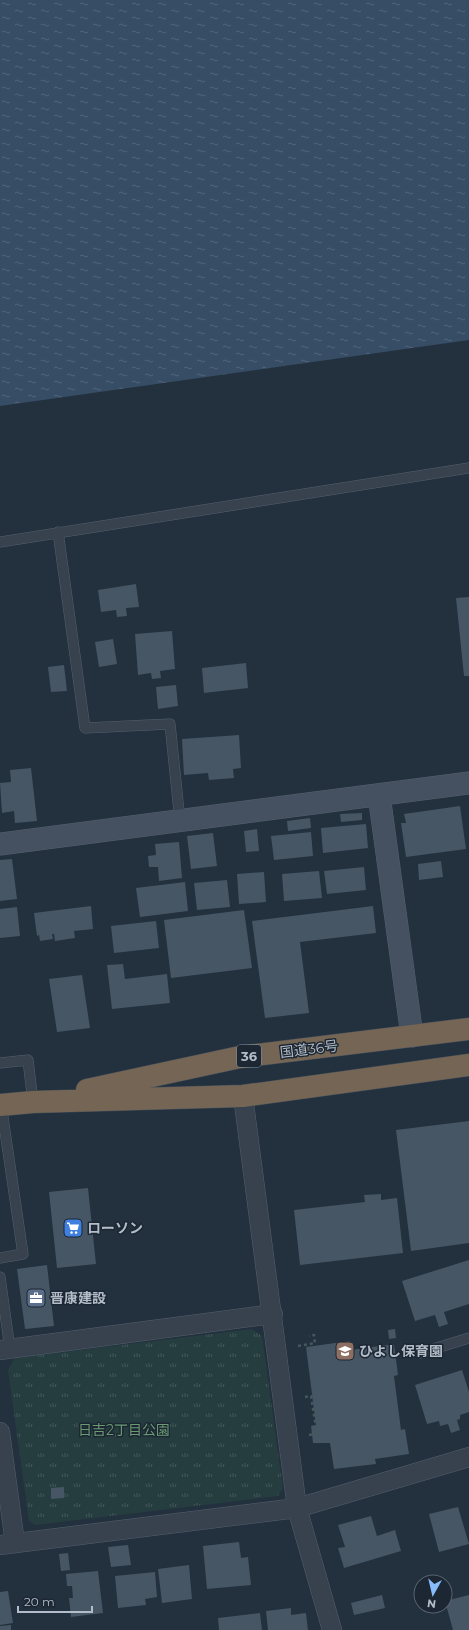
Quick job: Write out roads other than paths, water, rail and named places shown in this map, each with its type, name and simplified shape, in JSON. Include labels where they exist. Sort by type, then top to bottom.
[{"type":"highway","name":"国道36号","points":[[33,1102],[240,1057],[469,1029]]},
{"type":"highway","name":"国道36号","points":[[1,1104],[243,1096],[469,1065]]},
{"type":"street","points":[[0,844],[469,784]]},
{"type":"street","points":[[379,795],[412,1036]]},
{"type":"street","points":[[243,1096],[298,1508],[332,1630]]},
{"type":"street","points":[[5,1350],[273,1314]]},
{"type":"street","points":[[0,1432],[7,1544],[298,1508],[469,1457]]},
{"type":"lane","points":[[0,542],[469,468]]},
{"type":"lane","points":[[58,532],[85,728],[170,724],[180,821]]},
{"type":"lane","points":[[0,1063],[28,1060],[33,1102]]},
{"type":"lane","points":[[0,1258],[22,1254],[1,1104]]},
{"type":"lane","points":[[0,1277],[5,1350]]},
{"type":"lane","points":[[420,1353],[469,1338]]},
{"type":"water","points":[[0,0],[469,0],[469,340],[0,406]]},
{"type":"place","name":"ローソン","points":[[73,1228]]},
{"type":"place","name":"晋康建設","points":[[36,1298]]},
{"type":"place","name":"ひよし保育園","points":[[345,1351]]},
{"type":"park label","name":"日吉2丁目公園","points":[[124,1430]]}]
